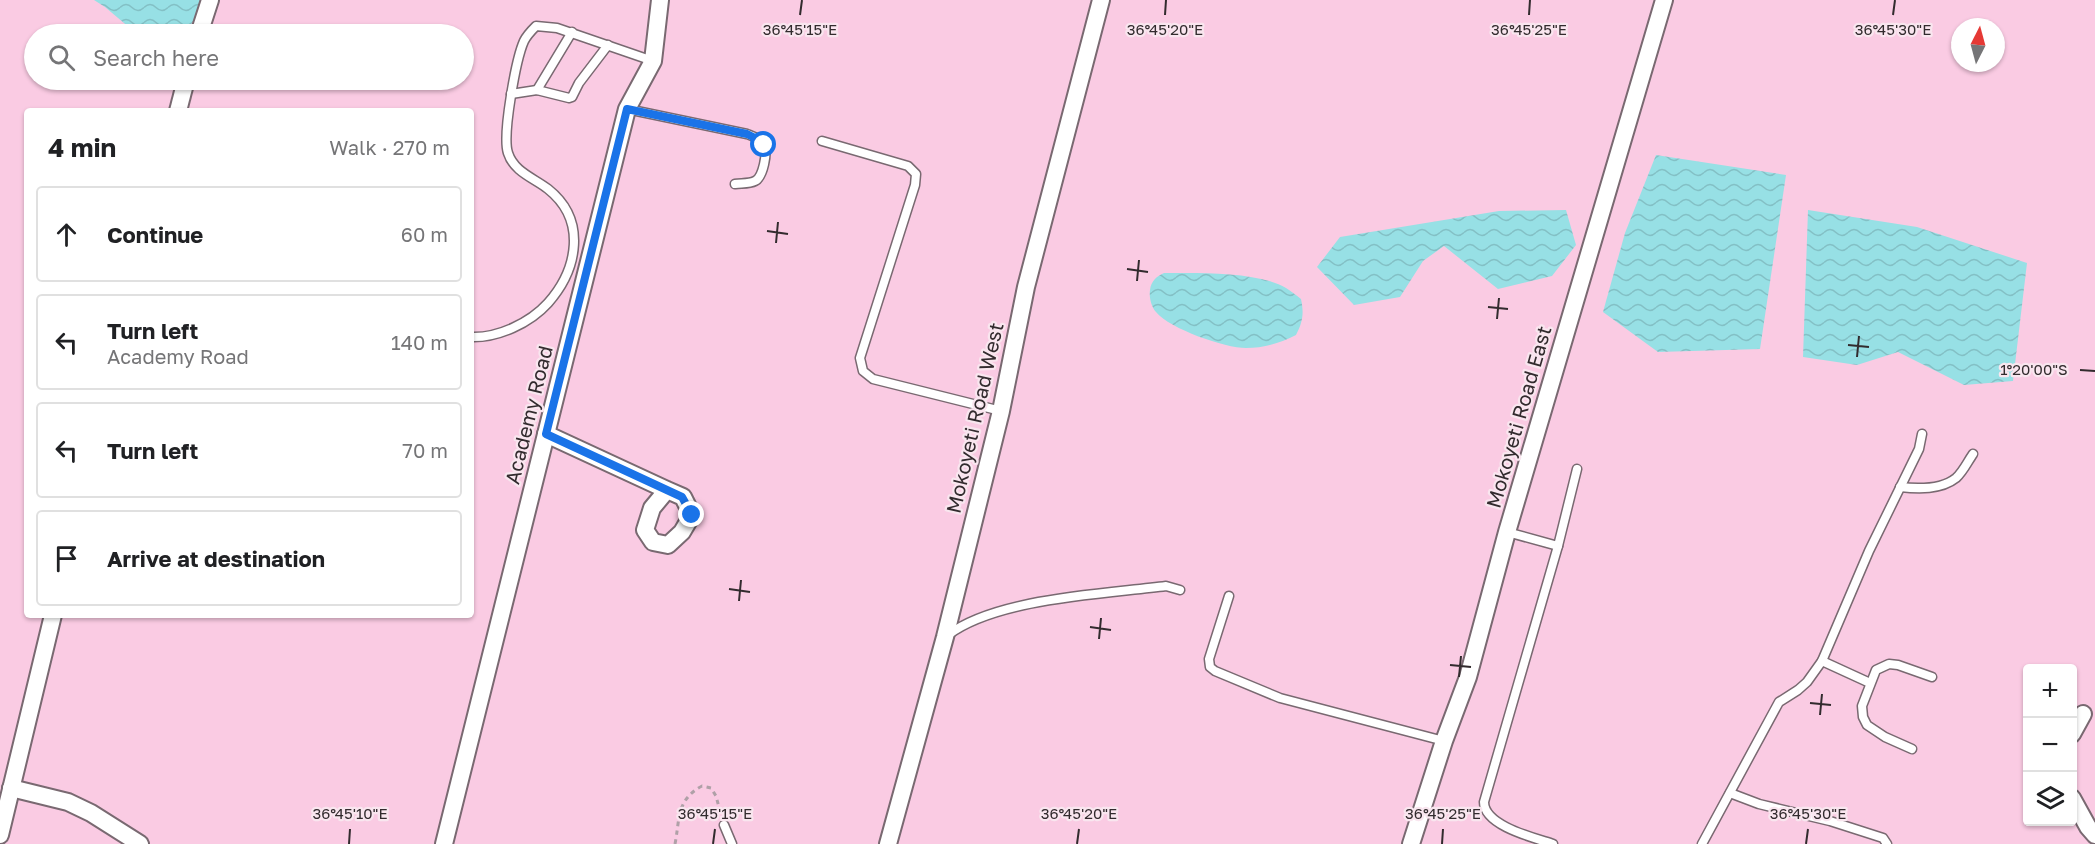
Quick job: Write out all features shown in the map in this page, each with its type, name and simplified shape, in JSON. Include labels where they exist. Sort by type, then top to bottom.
[{"type":"street","points":[[203,24],[210,0]]},
{"type":"street","name":"Academy Road","points":[[444,844],[627,109],[653,61],[660,0]]},
{"type":"street","name":"Mokoyeti Road West","points":[[888,844],[945,637],[1001,411],[1026,286],[1101,0]]},
{"type":"street","name":"Mokoyeti Road East","points":[[1411,844],[1444,741],[1468,677],[1507,532],[1664,0]]},
{"type":"street","points":[[179,108],[183,90]]},
{"type":"street","points":[[546,434],[667,490]]},
{"type":"street","points":[[0,835],[52,618]]},
{"type":"street","points":[[2077,726],[2083,714]]},
{"type":"street","points":[[11,788],[68,802],[92,813],[140,844]]},
{"type":"street","points":[[2077,806],[2095,835]]},
{"type":"lane","points":[[474,337],[506,331],[538,314],[559,291],[571,264],[575,242],[569,216],[559,199],[524,174],[511,161],[507,152],[506,124],[524,41],[536,27],[546,26],[572,32],[653,61]]},
{"type":"lane","points":[[537,90],[572,32]]},
{"type":"lane","points":[[511,94],[537,90],[566,98],[572,97],[579,83],[608,45]]},
{"type":"lane","points":[[627,109],[747,134],[761,141],[765,151],[760,174],[753,182],[735,184]]},
{"type":"lane","points":[[822,141],[908,166],[916,174],[915,185],[860,358],[863,371],[873,379],[1001,411]]},
{"type":"lane","points":[[1702,844],[1779,702],[1807,682],[1822,661],[1869,550],[1919,449],[1922,434]]},
{"type":"lane","points":[[1900,487],[1918,489],[1936,487],[1957,477],[1973,454]]},
{"type":"lane","points":[[1553,844],[1516,832],[1501,824],[1486,812],[1484,802],[1558,546],[1577,469]]},
{"type":"lane","points":[[1507,532],[1558,546]]},
{"type":"lane","points":[[945,637],[958,628],[993,613],[1035,603],[1166,586],[1180,590]]},
{"type":"lane","points":[[1229,596],[1209,659],[1210,667],[1215,671],[1280,698],[1444,741]]},
{"type":"lane","points":[[1822,661],[1870,683]]},
{"type":"lane","points":[[1912,749],[1885,737],[1868,725],[1863,717],[1862,706],[1876,670],[1889,664],[1898,665],[1932,678]]},
{"type":"lane","points":[[1731,793],[1760,804],[1872,834],[1883,838],[1887,844]]},
{"type":"lane","points":[[724,825],[732,844]]},
{"type":"path","points":[[675,844],[678,818],[683,802],[692,792],[702,786],[711,788],[716,796],[724,825]]},
{"type":"shaded area","points":[[0,0],[2095,0],[2095,844],[0,844]]},
{"type":"water","points":[[94,0],[201,0],[191,24],[125,24]]},
{"type":"water","points":[[1656,155],[1786,175],[1760,349],[1658,352],[1603,312],[1625,233]]},
{"type":"water","points":[[1566,210],[1576,245],[1552,276],[1498,289],[1444,246],[1423,261],[1400,297],[1354,305],[1317,267],[1340,237],[1499,211]]},
{"type":"water","points":[[1808,210],[1917,227],[2027,263],[2013,381],[1964,385],[1898,352],[1857,365],[1803,357]]},
{"type":"water","points":[[1164,273],[1226,274],[1274,282],[1301,299],[1303,313],[1300,326],[1296,335],[1290,338],[1252,348],[1225,345],[1185,331],[1163,318],[1153,307],[1150,296],[1151,287],[1155,279]]},
{"type":"route","points":[[692,515],[682,497],[546,434],[627,109],[747,134],[764,145]]}]
